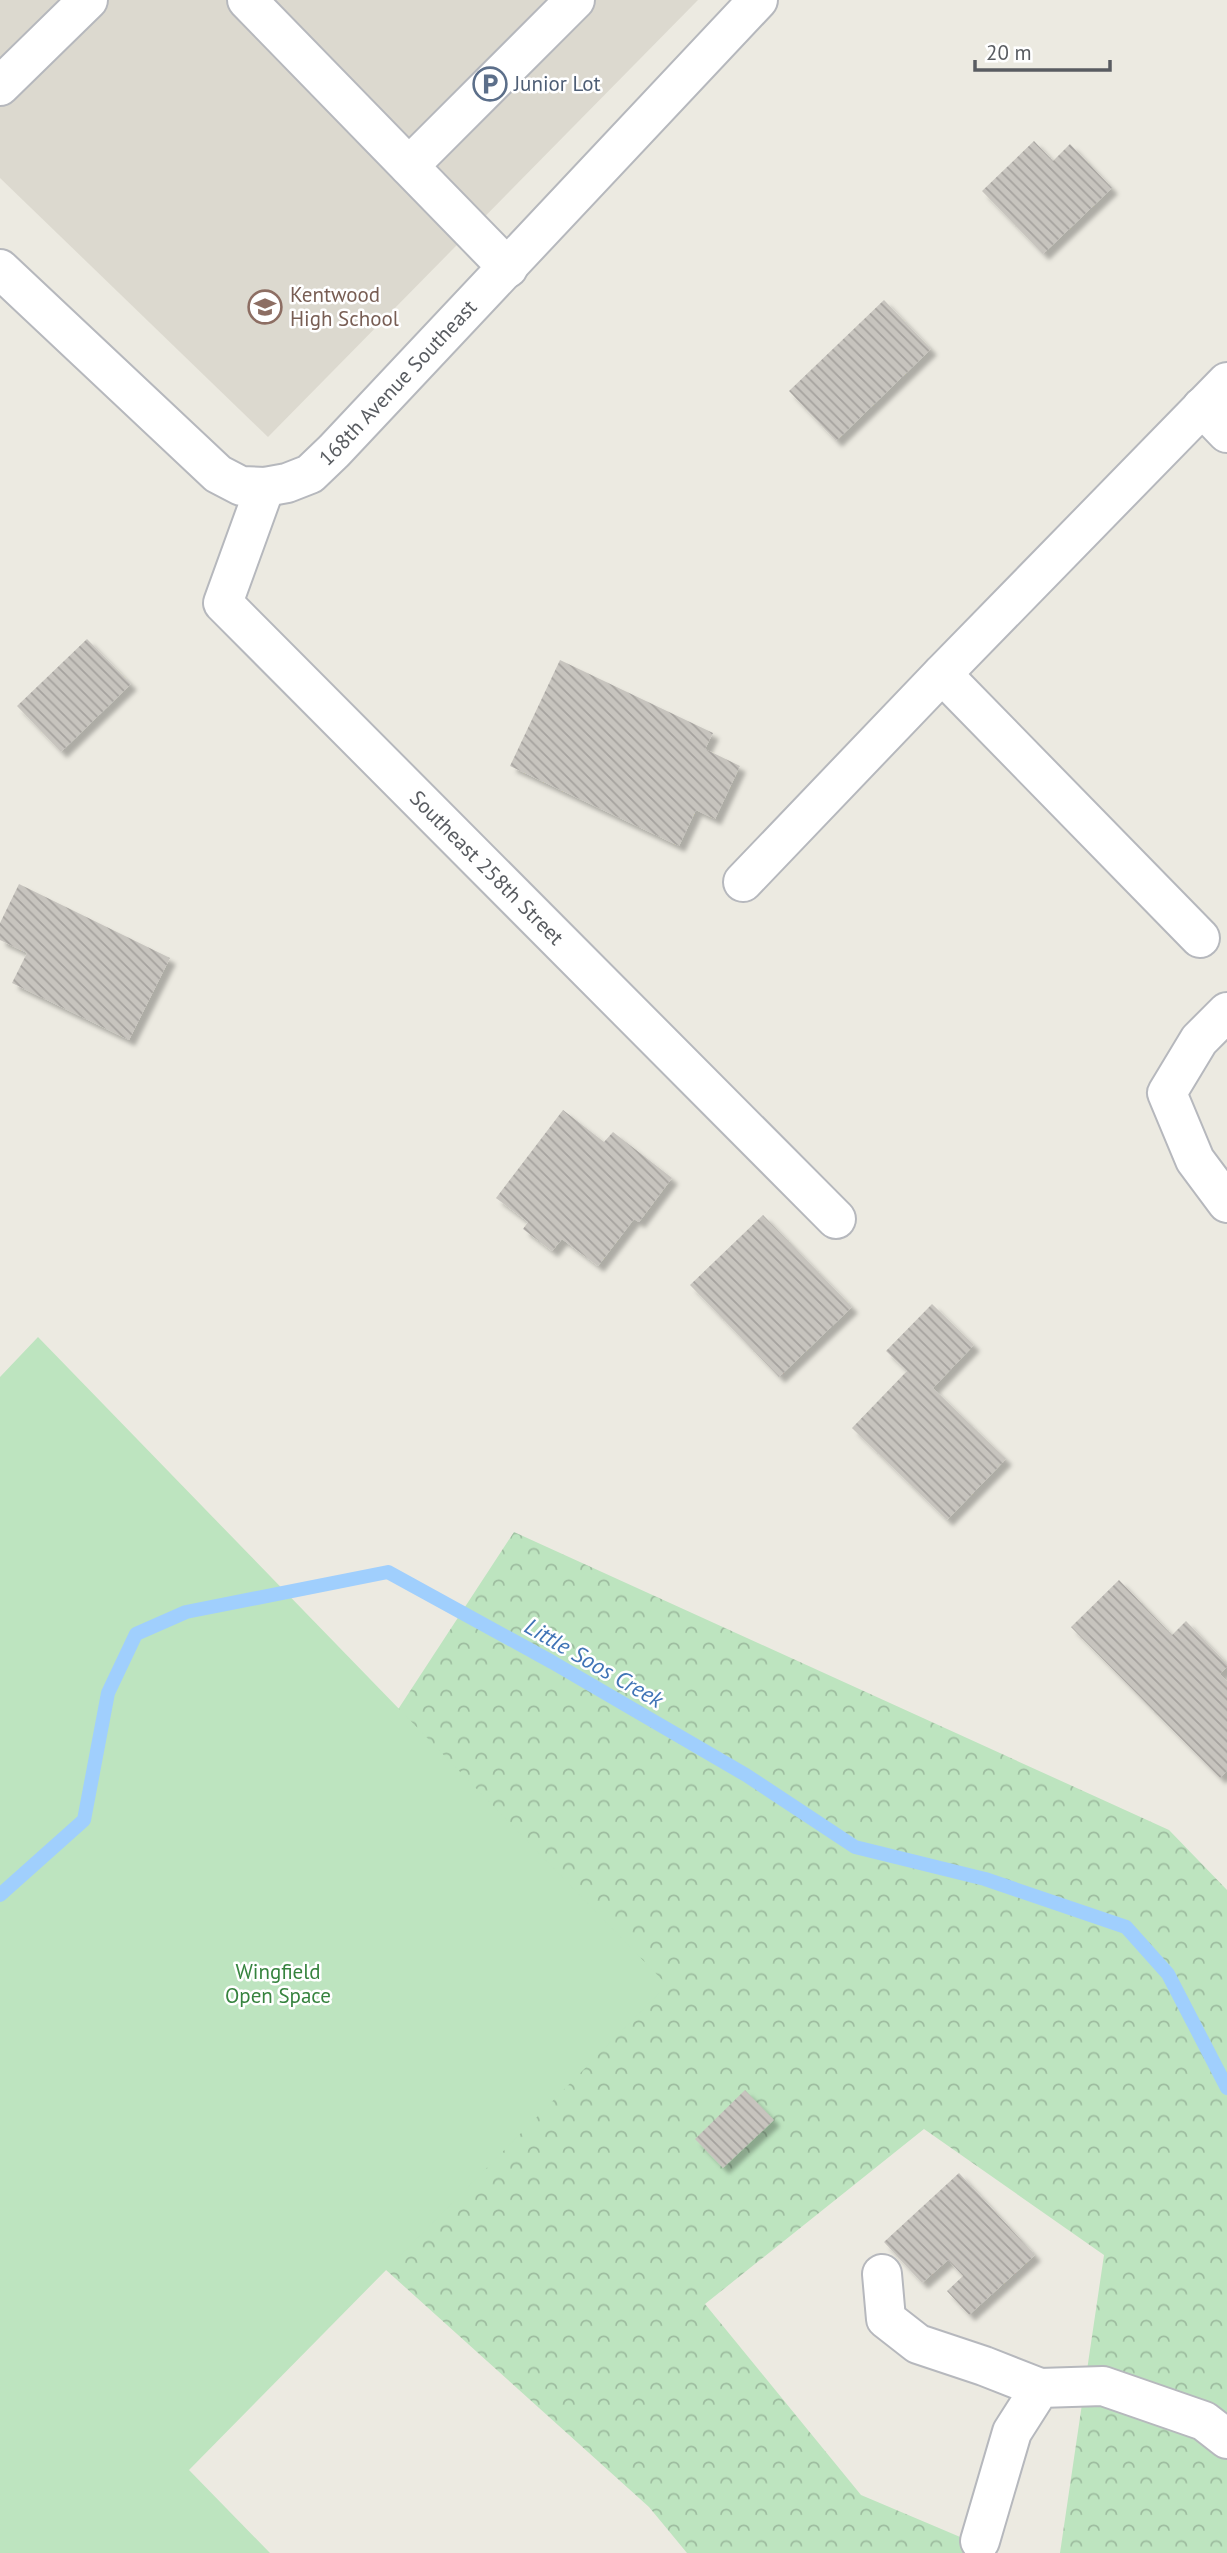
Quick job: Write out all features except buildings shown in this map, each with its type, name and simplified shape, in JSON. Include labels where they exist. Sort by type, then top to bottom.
[{"type":"street","points":[[0,86],[88,0]]},
{"type":"street","points":[[247,0],[508,268]]},
{"type":"street","points":[[409,166],[575,0]]},
{"type":"street","name":"168th Avenue Southeast","points":[[0,269],[218,474],[241,486],[265,487],[287,483],[310,474],[508,268],[758,0]]},
{"type":"street","points":[[743,883],[942,674],[1219,407]]},
{"type":"street","name":"Southeast 258th Street","points":[[265,487],[223,603],[836,1219]]},
{"type":"street","points":[[942,674],[1200,938]]},
{"type":"street","points":[[1227,1012],[1199,1040],[1167,1093],[1195,1160],[1227,1203]]},
{"type":"street","points":[[882,2274],[886,2319],[918,2344],[1040,2388],[1102,2386],[1204,2421],[1227,2439]]},
{"type":"street","points":[[980,2541],[1012,2432],[1040,2388]]},
{"type":"shaded area","name":"Kentwood High School","points":[[0,0],[698,0],[268,437],[0,178]]},
{"type":"green space","name":"Wingfield Open Space","points":[[38,1337],[667,1985],[189,2470],[270,2553],[0,2553],[0,1377]]},
{"type":"green space","points":[[514,1532],[1169,1830],[1227,1890],[1227,2553],[1060,2553],[1104,2255],[924,2129],[705,2304],[861,2495],[998,2553],[687,2553],[649,2507],[163,2069]]},
{"type":"waterway","name":"Little Soos Creek","points":[[0,1895],[84,1820],[108,1693],[136,1634],[186,1612],[388,1572],[552,1662],[746,1775],[855,1847],[985,1879],[1126,1927],[1168,1974],[1227,2088]]},
{"type":"place","name":"Junior Lot","points":[[490,84]]},
{"type":"place","name":"Kentwood High School","points":[[265,307]]}]
